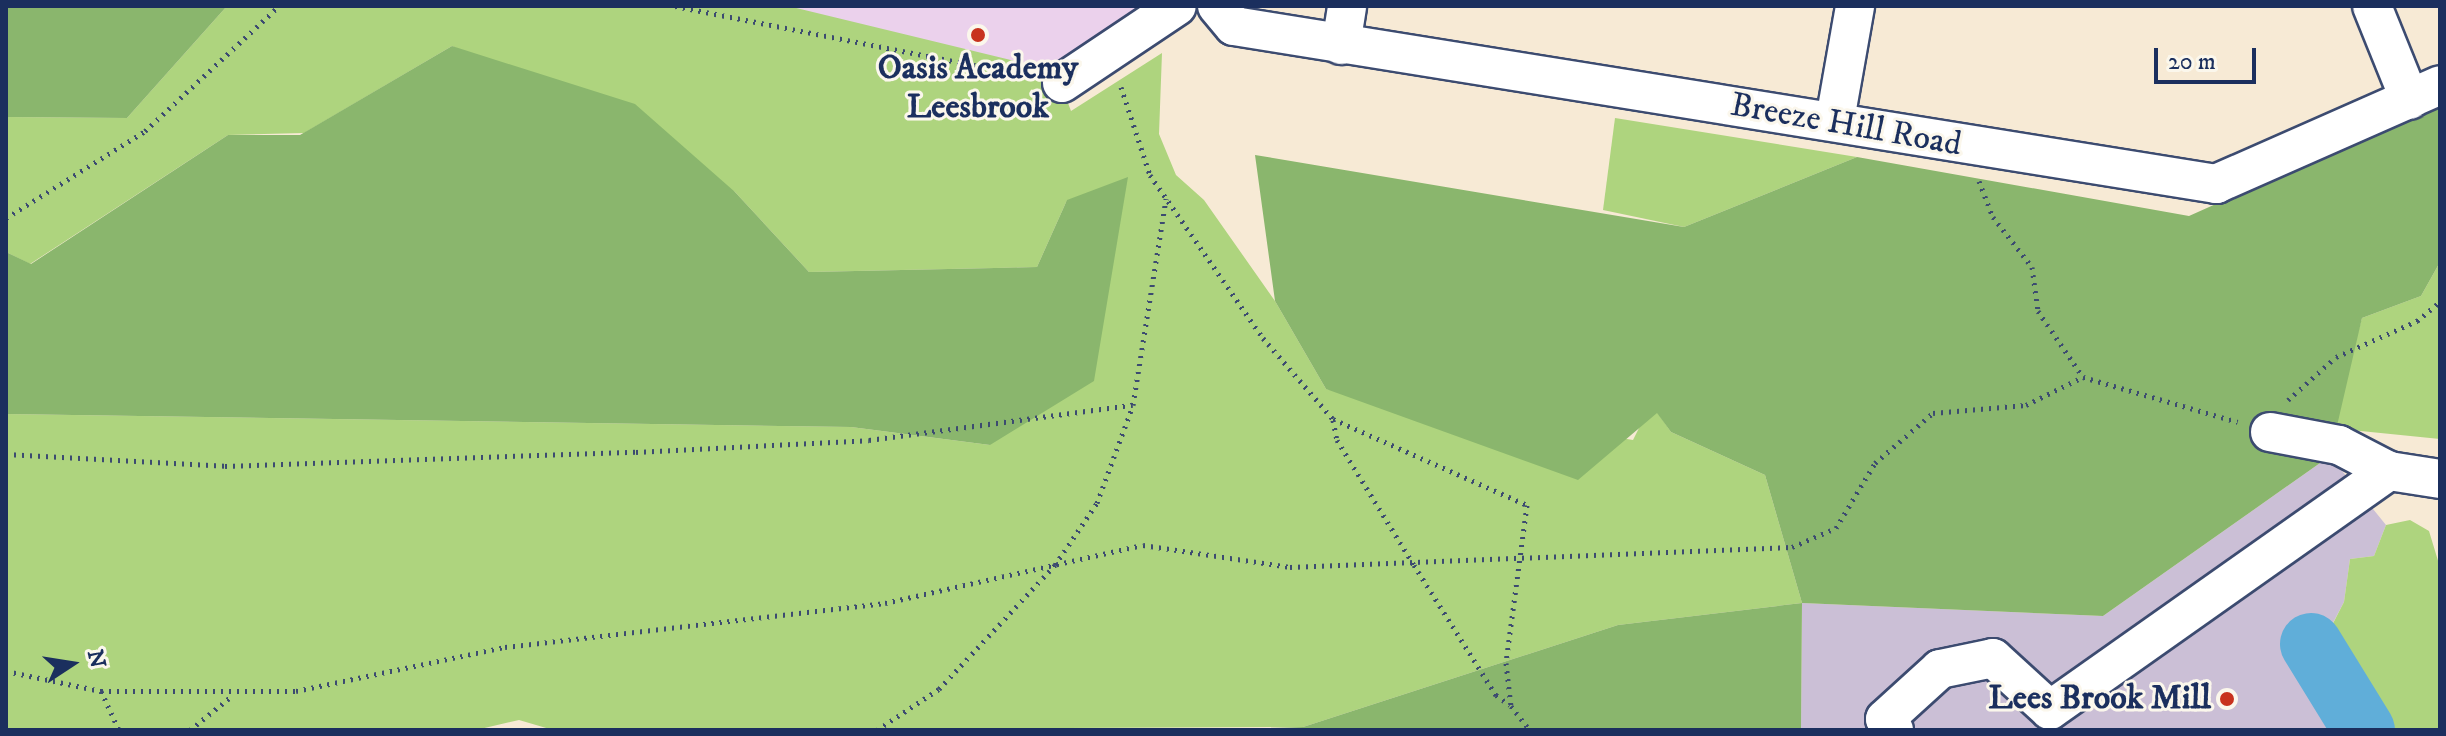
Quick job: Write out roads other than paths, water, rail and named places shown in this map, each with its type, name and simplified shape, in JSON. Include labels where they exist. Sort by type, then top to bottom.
[{"type":"street","points":[[1062,83],[1177,6]]},
{"type":"street","points":[[1341,45],[1347,6]]},
{"type":"street","points":[[1835,120],[1855,6]]},
{"type":"street","points":[[2372,6],[2425,92]]},
{"type":"street","name":"Breeze Hill Road","points":[[1226,16],[1341,45],[1835,120],[1965,147],[2216,184],[2425,92]]},
{"type":"street","points":[[2263,430],[2339,445],[2389,471],[2440,479]]},
{"type":"street","points":[[1894,730],[1885,719],[1940,669],[1993,658],[2050,710],[2389,471]]},
{"type":"waterway","points":[[2311,644],[2364,730]]},
{"type":"place","name":"Oasis Academy Leesbrook","points":[[978,35]]},
{"type":"place","name":"Lees Brook Mill","points":[[2227,699]]}]
